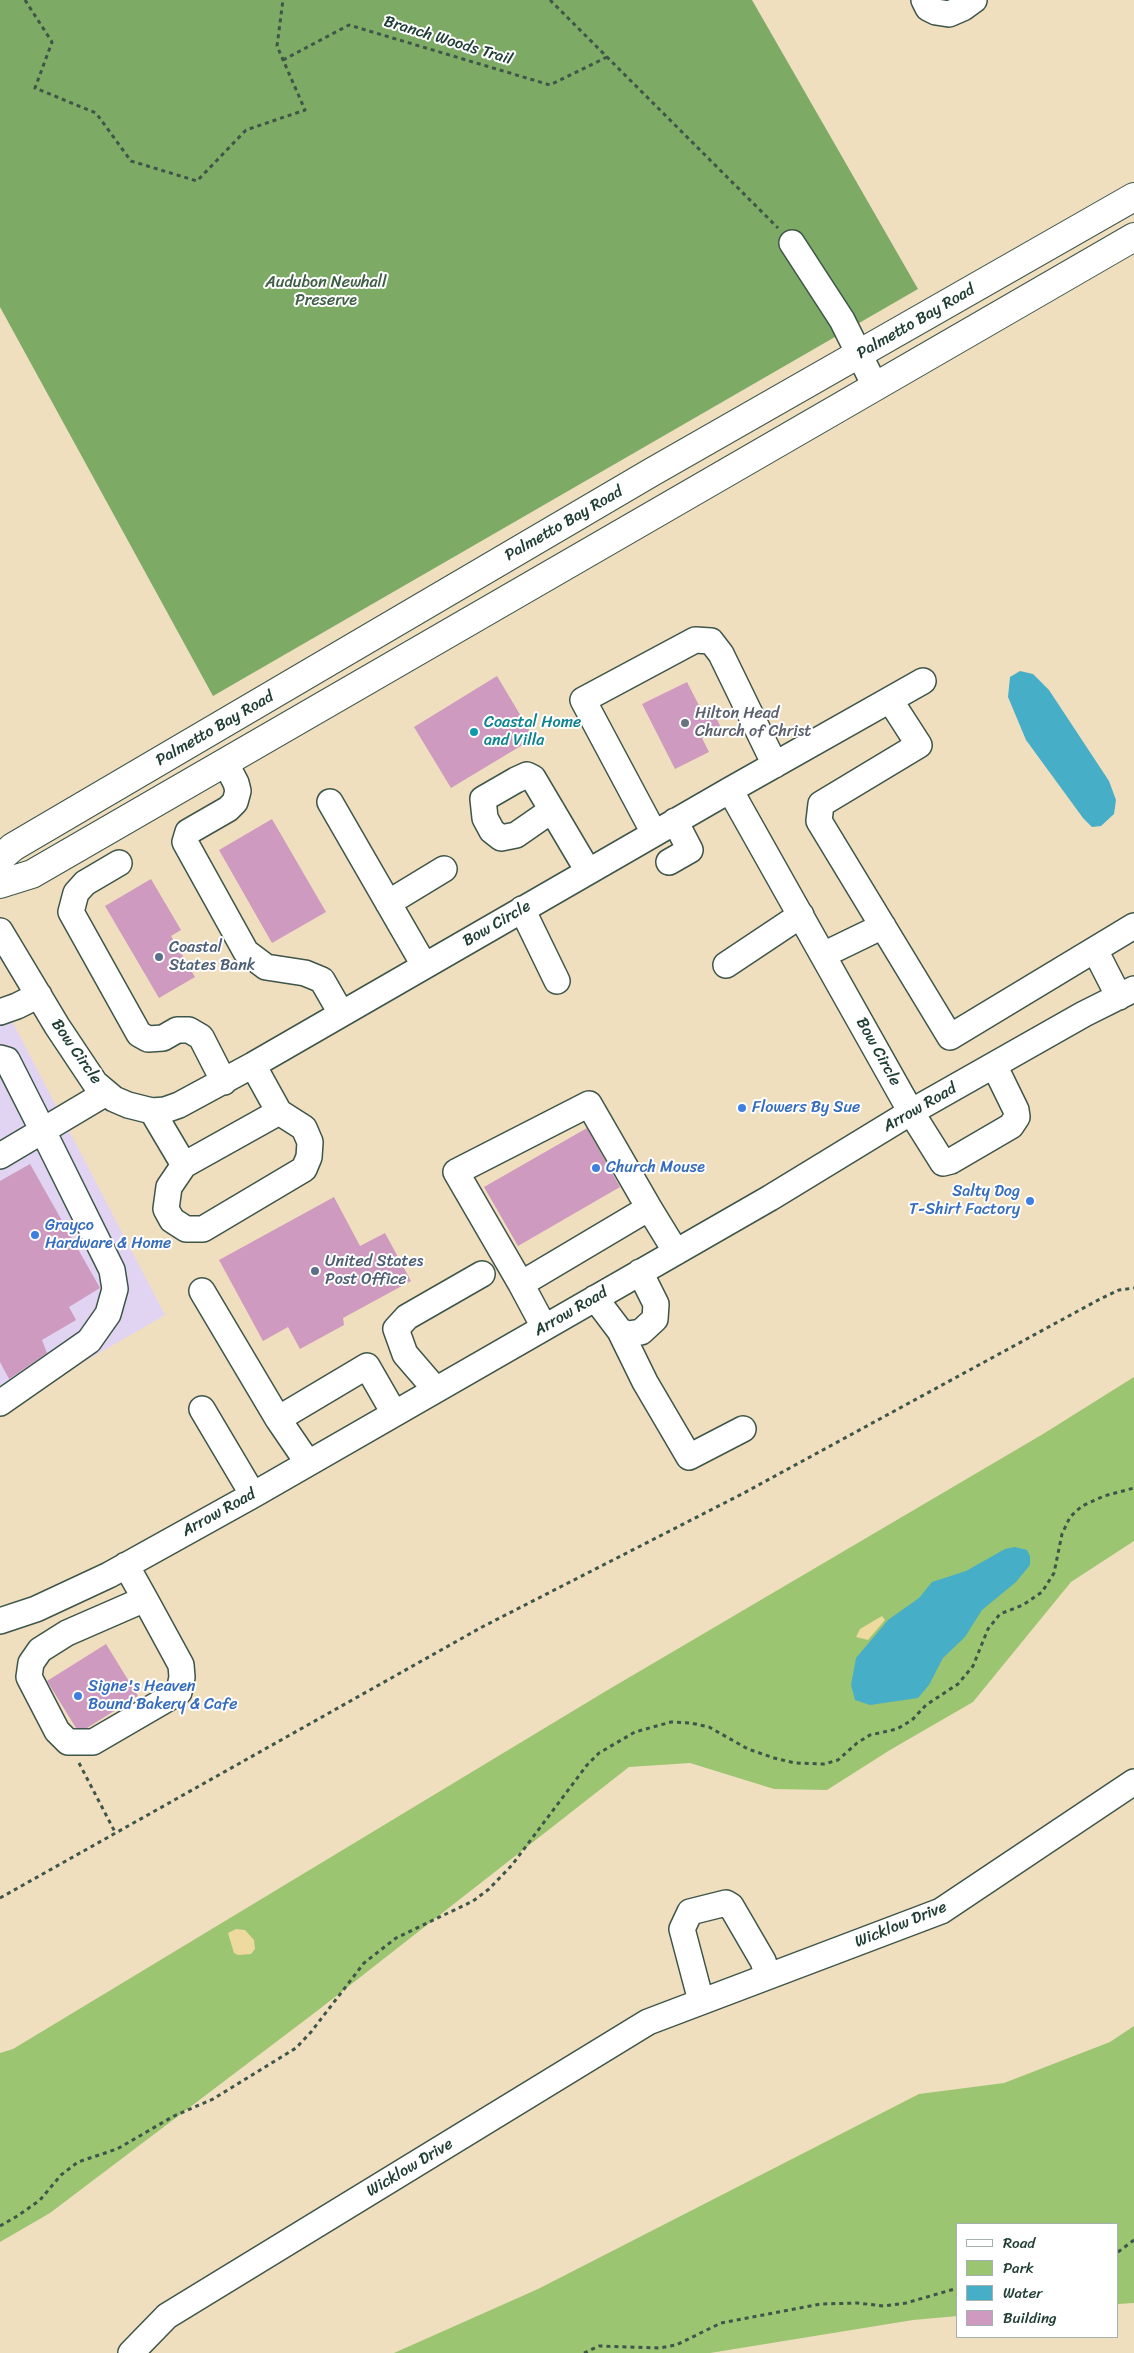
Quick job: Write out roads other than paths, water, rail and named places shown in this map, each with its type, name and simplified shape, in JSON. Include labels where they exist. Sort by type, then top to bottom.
[{"type":"highway","name":"Palmetto Bay Road","points":[[0,858],[13,848],[70,814],[644,477],[1134,197]]},
{"type":"highway","name":"Palmetto Bay Road","points":[[0,884],[32,874],[1134,237]]},
{"type":"street","points":[[924,0],[928,8],[936,12],[949,14],[963,8],[974,0]]},
{"type":"street","points":[[792,243],[833,306],[876,386]]},
{"type":"street","points":[[669,862],[690,850],[665,827],[583,700],[695,640],[711,641],[721,654],[775,765]]},
{"type":"street","points":[[730,790],[923,681]]},
{"type":"street","points":[[890,700],[919,745],[821,804],[819,821],[950,1037],[1134,926]]},
{"type":"street","points":[[225,762],[236,783],[238,791],[235,802],[228,810],[188,832],[185,842],[246,952],[266,967],[305,972],[322,980],[341,1013]]},
{"type":"street","name":"Bow Circle","points":[[0,931],[86,1072],[106,1093],[128,1105],[152,1111],[179,1105],[224,1082],[730,790],[911,1112],[943,1163],[951,1161],[1011,1126],[1017,1117],[1016,1110],[994,1066]]},
{"type":"street","points":[[330,802],[424,965]]},
{"type":"street","points":[[552,810],[588,871]]},
{"type":"street","points":[[119,863],[85,883],[76,893],[72,912],[139,1034],[148,1039],[163,1038],[177,1030],[189,1030],[201,1037],[224,1082]]},
{"type":"street","points":[[388,903],[444,869]]},
{"type":"street","points":[[522,909],[557,981]]},
{"type":"street","points":[[726,965],[801,915]]},
{"type":"street","points":[[823,955],[883,926]]},
{"type":"street","points":[[1095,950],[1126,993]]},
{"type":"street","name":"Arrow Road","points":[[0,1621],[52,1601],[126,1565],[253,1495],[770,1198],[911,1112],[1126,993]]},
{"type":"street","points":[[0,1012],[39,995]]},
{"type":"street","points":[[0,1058],[7,1060],[43,1131],[112,1270],[115,1289],[108,1314],[89,1341],[0,1403]]},
{"type":"street","points":[[253,1065],[279,1112],[304,1128],[310,1142],[309,1157],[304,1169],[203,1229],[186,1229],[172,1220],[166,1209],[169,1187],[184,1165],[279,1112]]},
{"type":"street","points":[[0,1156],[106,1093]]},
{"type":"street","points":[[544,1327],[456,1172],[589,1104],[676,1252]]},
{"type":"street","points":[[152,1111],[184,1165]]},
{"type":"street","points":[[521,1284],[649,1208]]},
{"type":"street","points":[[620,1331],[628,1334],[641,1332],[655,1319],[656,1304],[640,1272]]},
{"type":"street","points":[[436,1390],[405,1354],[396,1329],[407,1317],[482,1274]]},
{"type":"street","points":[[202,1291],[278,1419],[308,1463]]},
{"type":"street","points":[[595,1298],[620,1331],[645,1382],[689,1457],[743,1429]]},
{"type":"street","points":[[278,1419],[368,1366],[394,1413]]},
{"type":"street","points":[[202,1409],[253,1495]]},
{"type":"street","points":[[126,1565],[145,1599],[181,1665],[182,1677],[179,1692],[93,1742],[68,1742],[57,1731],[29,1677],[31,1664],[40,1650],[67,1633],[145,1599]]},
{"type":"street","points":[[52,1601],[67,1633]]},
{"type":"street","name":"Wicklow Drive","points":[[131,2353],[167,2316],[648,2022],[701,2000],[941,1911],[1134,1782]]},
{"type":"street","points":[[701,2000],[682,1929],[690,1912],[726,1903],[731,1906],[763,1961],[768,1976]]},
{"type":"water","points":[[1020,671],[1033,674],[1049,690],[1109,781],[1116,800],[1114,814],[1101,826],[1092,827],[1083,818],[1026,740],[1008,697],[1010,677]]},
{"type":"water","points":[[1015,1547],[1027,1550],[1030,1556],[1030,1565],[1016,1582],[982,1610],[965,1637],[943,1658],[929,1685],[918,1698],[870,1705],[855,1700],[851,1685],[856,1658],[888,1620],[919,1598],[932,1582],[966,1571],[1005,1549]]},
{"type":"place","name":"Hilton Head Church of Christ","points":[[685,723]]},
{"type":"place","name":"Coastal Home and Villa","points":[[474,732]]},
{"type":"place","name":"Coastal States Bank","points":[[159,957]]},
{"type":"place","name":"Flowers By Sue","points":[[742,1108]]},
{"type":"place","name":"Church Mouse","points":[[596,1168]]},
{"type":"place","name":"Salty Dog T-Shirt Factory","points":[[1030,1201]]},
{"type":"place","name":"Grayco Hardware & Home","points":[[35,1235]]},
{"type":"place","name":"United States Post Office","points":[[315,1271]]},
{"type":"place","name":"Signe's Heaven Bound Bakery & Cafe","points":[[78,1696]]},
{"type":"park label","name":"Audubon Newhall Preserve","points":[[326,292]]}]
